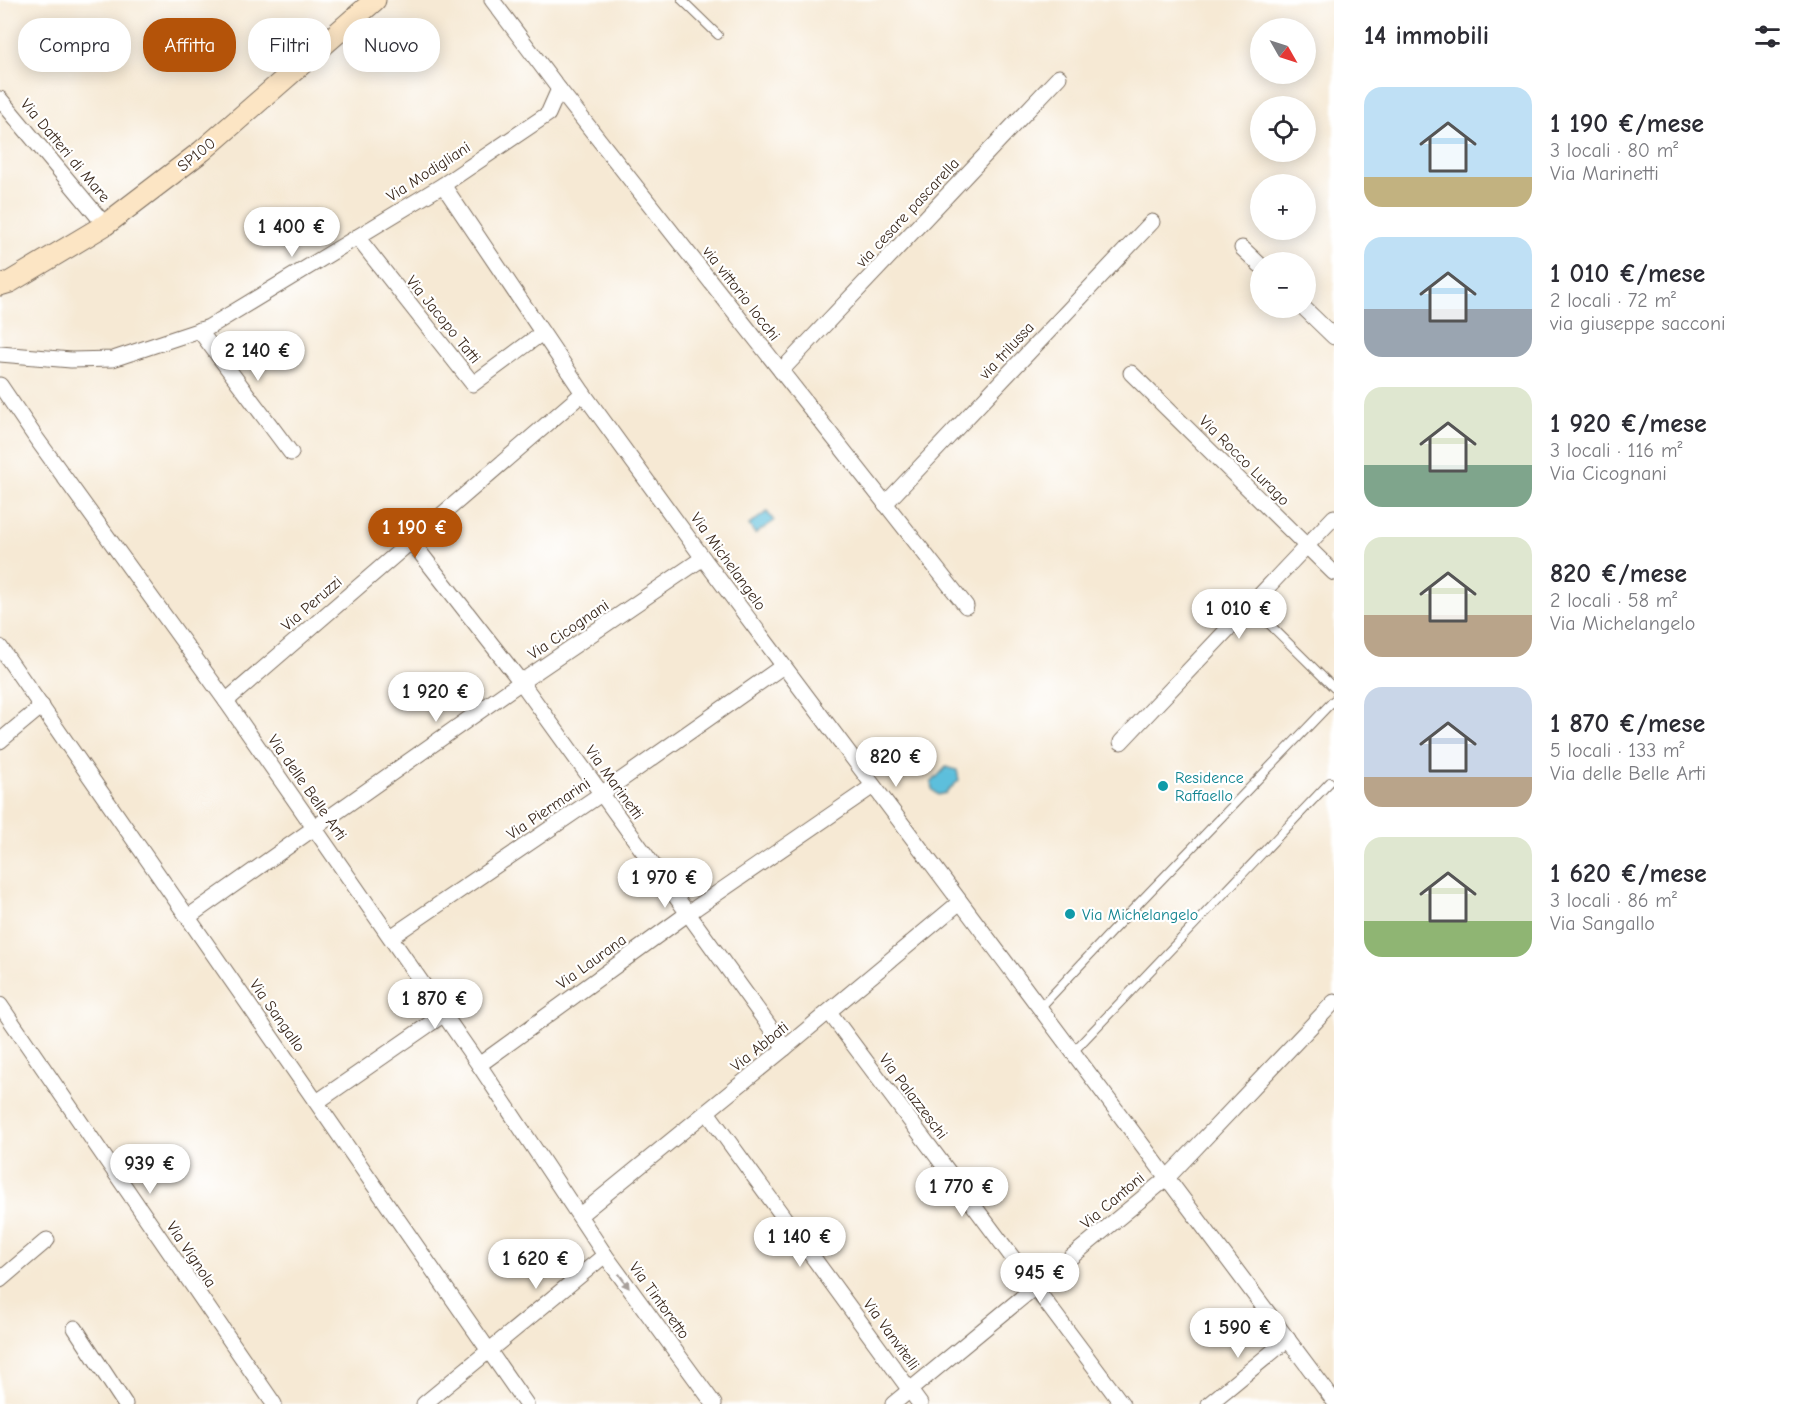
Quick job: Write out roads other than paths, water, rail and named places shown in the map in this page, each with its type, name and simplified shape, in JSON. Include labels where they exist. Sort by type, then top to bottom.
[{"type":"main road","name":"SP100","points":[[3,279],[105,225],[202,151],[375,0]]},
{"type":"street","name":"via vittorio locchi","points":[[492,0],[559,89],[966,606]]},
{"type":"street","name":"via cesare pascarella","points":[[781,371],[1059,77]]},
{"type":"street","name":"Via Modigliani","points":[[0,354],[71,360],[113,359],[209,327],[443,185],[548,114],[559,89]]},
{"type":"street","name":"Via Datteri di Mare","points":[[0,99],[105,225]]},
{"type":"street","name":"Via Michelangelo","points":[[443,185],[583,393],[703,558],[1334,1401]]},
{"type":"street","name":"via trilussa","points":[[885,504],[1152,222]]},
{"type":"street","name":"Via Jacopo Tatti","points":[[357,237],[473,384],[542,333]]},
{"type":"street","points":[[1242,248],[1250,256]]},
{"type":"street","points":[[1314,318],[1334,337]]},
{"type":"street","points":[[199,330],[291,453]]},
{"type":"street","name":"Via Rocco Lurago","points":[[1131,372],[1334,573]]},
{"type":"street","name":"Via delle Belle Arti","points":[[0,385],[226,700],[392,937],[580,1215]]},
{"type":"street","name":"Via Peruzzi","points":[[226,700],[583,393]]},
{"type":"street","points":[[1121,742],[1334,517]]},
{"type":"street","name":"Via Marinetti","points":[[411,540],[521,682],[785,1048]]},
{"type":"street","name":"Via Cicognani","points":[[189,917],[521,682],[703,558]]},
{"type":"street","name":"Via Sangallo","points":[[0,647],[526,1404]]},
{"type":"street","name":"Via Piermarini","points":[[392,937],[783,666]]},
{"type":"street","points":[[0,741],[42,706]]},
{"type":"street","name":"Via Laurana","points":[[479,1065],[687,914],[873,786]]},
{"type":"street","name":"Via Abbati","points":[[580,1215],[960,902]]},
{"type":"street","name":"Via Cantoni","points":[[893,1404],[1167,1178],[1334,1002]]},
{"type":"street","name":"Via Vignola","points":[[0,1005],[274,1404]]},
{"type":"street","name":"Via Palazzeschi","points":[[829,1012],[1122,1404]]},
{"type":"street","points":[[317,1101],[444,1014]]},
{"type":"street","name":"Via Vanvitelli","points":[[707,1112],[920,1404]]},
{"type":"street","name":"Via Tintoretto","points":[[580,1215],[605,1255],[714,1404]]},
{"type":"street","points":[[0,1280],[46,1240]]},
{"type":"street","points":[[424,1404],[605,1255]]},
{"type":"street","points":[[75,1328],[124,1404]]},
{"type":"street","points":[[1209,1404],[1288,1339]]},
{"type":"lane","points":[[682,0],[718,35]]},
{"type":"lane","points":[[1250,604],[1334,688]]},
{"type":"lane","points":[[1040,1008],[1334,700]]},
{"type":"lane","points":[[1072,1052],[1330,782]]},
{"type":"water","points":[[767,512],[774,521],[755,534],[749,525]]},
{"type":"water","points":[[946,767],[957,770],[959,780],[946,793],[938,795],[932,789],[931,783]]},
{"type":"place","name":"Residence Raffaello","points":[[1163,786]]},
{"type":"place","name":"Via Michelangelo","points":[[1070,914]]}]
